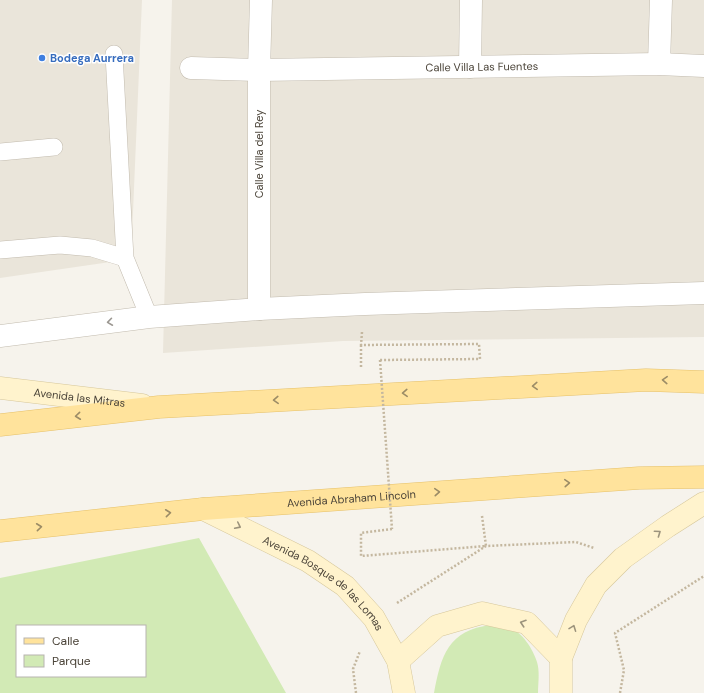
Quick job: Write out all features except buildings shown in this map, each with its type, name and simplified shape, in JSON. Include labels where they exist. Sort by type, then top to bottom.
[{"type":"main road","points":[[0,425],[159,407],[646,380],[704,382]]},
{"type":"main road","name":"Avenida Abraham Lincoln","points":[[0,531],[203,509],[639,478],[704,477]]},
{"type":"street","name":"Calle Villa del Rey","points":[[259,309],[259,70],[261,0]]},
{"type":"street","points":[[470,67],[471,0]]},
{"type":"street","points":[[659,64],[660,0]]},
{"type":"street","name":"Calle Villa Las Fuentes","points":[[191,68],[259,70],[659,64],[704,66]]},
{"type":"street","points":[[0,336],[149,317],[259,309],[704,293]]},
{"type":"street","name":"Avenida las Mitras","points":[[0,388],[159,407]]},
{"type":"street","points":[[561,693],[561,658],[576,620],[596,585],[623,558],[704,503]]},
{"type":"street","name":"Avenida Bosque de las Lomas","points":[[203,509],[308,561],[345,586],[374,618],[398,661],[404,693]]},
{"type":"street","points":[[398,661],[437,626],[482,613],[527,623],[561,658]]},
{"type":"lane","points":[[114,54],[125,258],[149,317]]},
{"type":"lane","points":[[0,152],[54,147]]},
{"type":"lane","points":[[0,250],[60,245],[92,248],[125,258]]},
{"type":"path","points":[[365,304],[361,345],[479,344],[480,359],[380,360],[392,529],[361,533],[361,556],[486,546],[576,542],[623,558]]},
{"type":"path","points":[[478,489],[486,546]]},
{"type":"path","points":[[374,618],[486,546]]},
{"type":"path","points":[[620,693],[624,670],[615,633],[704,576]]},
{"type":"shaded area","points":[[0,0],[142,0],[131,259],[0,278]]},
{"type":"shaded area","points":[[172,0],[704,0],[704,337],[343,341],[163,353]]},
{"type":"green space","points":[[199,538],[286,693],[0,693],[0,578]]},
{"type":"green space","points":[[491,625],[508,627],[523,637],[533,652],[538,666],[538,693],[434,693],[440,667],[449,647],[456,639],[465,633],[476,628]]},
{"type":"place","name":"Bodega Aurrera","points":[[42,58]]}]
